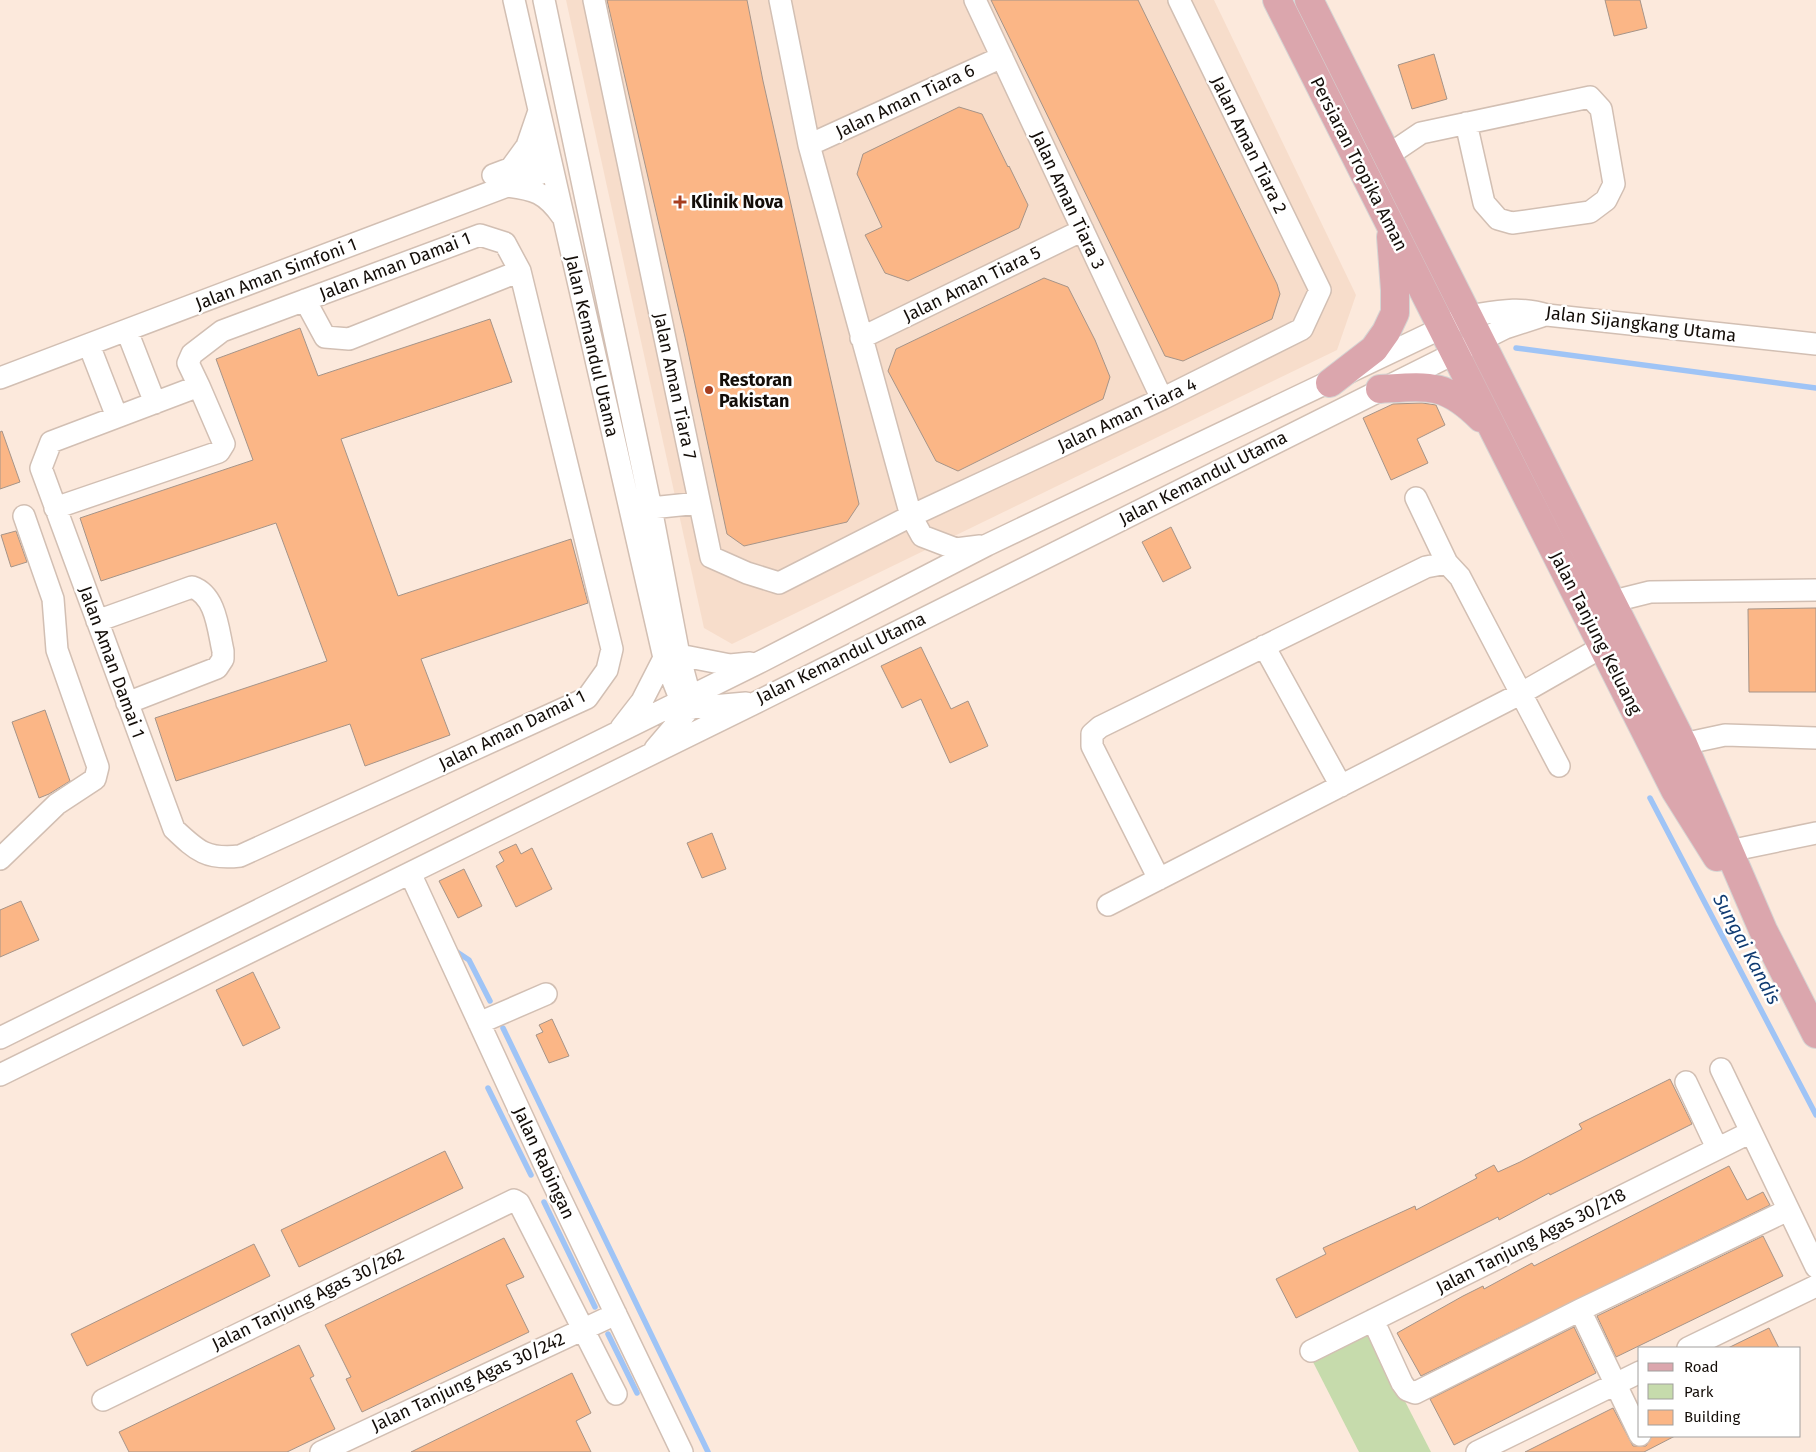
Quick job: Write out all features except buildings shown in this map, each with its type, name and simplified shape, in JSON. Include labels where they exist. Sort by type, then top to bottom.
[{"type":"main road","name":"Persiaran Tropika Aman","points":[[1277,0],[1442,328]]},
{"type":"main road","name":"Persiaran Tropika Aman","points":[[1309,0],[1467,316]]},
{"type":"main road","points":[[1330,382],[1374,349],[1386,332],[1394,313],[1395,290],[1392,273],[1391,227]]},
{"type":"main road","name":"Jalan Tanjung Keluang","points":[[1467,316],[1683,744],[1763,930],[1816,1034]]},
{"type":"main road","name":"Jalan Tanjung Keluang","points":[[1442,328],[1675,790],[1763,930]]},
{"type":"main road","points":[[1380,389],[1429,387],[1447,391],[1463,400],[1494,432]]},
{"type":"street","name":"Jalan Kemandul Utama","points":[[514,0],[539,110],[554,161],[564,219],[671,656],[687,702]]},
{"type":"street","name":"Jalan Kemandul Utama","points":[[544,0],[650,508],[671,656]]},
{"type":"street","name":"Jalan Aman Tiara 7","points":[[594,0],[711,557],[747,573],[779,582],[911,516]]},
{"type":"street","points":[[780,0],[809,146],[911,516],[922,536],[956,549],[987,545]]},
{"type":"street","name":"Jalan Aman Tiara 3","points":[[975,0],[1162,399]]},
{"type":"street","name":"Jalan Aman Tiara 2","points":[[1179,0],[1320,290]]},
{"type":"street","name":"Jalan Aman Tiara 6","points":[[809,146],[1002,57]]},
{"type":"street","points":[[1387,156],[1420,133],[1466,123],[1590,97],[1601,109],[1614,184],[1606,200],[1590,212],[1512,223],[1498,219],[1484,203],[1466,123]]},
{"type":"street","points":[[539,110],[527,146],[508,177],[552,201],[564,219]]},
{"type":"street","points":[[572,132],[554,161],[582,181]]},
{"type":"street","name":"Jalan Aman Simfoni 1","points":[[0,364],[554,161]]},
{"type":"street","name":"Jalan Aman Simfoni 1","points":[[0,378],[210,299],[508,177]]},
{"type":"street","name":"Jalan Aman Tiara 5","points":[[861,338],[1083,230]]},
{"type":"street","name":"Jalan Aman Damai 1","points":[[480,235],[505,243],[520,271],[612,649],[607,670],[587,698],[240,856],[218,859],[192,847],[174,829],[40,468],[50,442],[199,386],[188,363],[190,358],[192,354],[222,331],[305,300],[480,235]]},
{"type":"street","points":[[305,300],[324,337],[349,339],[520,271]]},
{"type":"street","name":"Jalan Aman Tiara 4","points":[[911,516],[1162,399],[1302,329],[1320,290]]},
{"type":"street","points":[[210,299],[222,331]]},
{"type":"street","name":"Jalan Sijangkang Utama","points":[[1467,316],[1513,310],[1531,310],[1547,315],[1816,344]]},
{"type":"street","name":"Jalan Kemandul Utama","points":[[687,702],[759,701],[1480,340],[1505,328],[1547,315]]},
{"type":"street","name":"Jalan Kemandul Utama","points":[[0,1038],[618,732],[687,702],[762,661],[987,545],[1467,316]]},
{"type":"street","points":[[127,331],[155,403]]},
{"type":"street","points":[[89,345],[117,418]]},
{"type":"street","points":[[55,508],[219,452],[224,444],[199,386]]},
{"type":"street","points":[[1416,498],[1447,563],[1460,577],[1559,766]]},
{"type":"street","points":[[650,508],[699,503]]},
{"type":"street","points":[[0,858],[57,804],[95,779],[98,767],[57,650],[53,599],[24,516]]},
{"type":"street","points":[[1159,879],[1092,746],[1092,734],[1100,727],[1426,567],[1447,563]]},
{"type":"street","points":[[97,621],[192,587],[202,590],[211,602],[223,651],[223,659],[217,668],[127,703]]},
{"type":"street","points":[[1610,602],[1650,592],[1816,590]]},
{"type":"street","points":[[1264,646],[1341,786]]},
{"type":"street","points":[[1108,905],[1520,694],[1604,646]]},
{"type":"street","points":[[618,732],[642,701],[671,656],[730,665],[762,661]]},
{"type":"street","points":[[0,1075],[759,701]]},
{"type":"street","points":[[648,756],[687,702]]},
{"type":"street","points":[[1683,744],[1725,735],[1816,738]]},
{"type":"street","points":[[1729,851],[1816,833]]},
{"type":"street","name":"Jalan Rabingan","points":[[410,873],[682,1452]]},
{"type":"street","points":[[479,1022],[546,994]]},
{"type":"street","points":[[1721,1069],[1816,1267]]},
{"type":"street","points":[[1686,1082],[1717,1148]]},
{"type":"street","name":"Jalan Tanjung Agas 30/218","points":[[1311,1351],[1751,1132]]},
{"type":"street","name":"Jalan Tanjung Agas 30/262","points":[[103,1400],[514,1200],[519,1203],[583,1329]]},
{"type":"street","points":[[1373,1320],[1402,1383],[1407,1390],[1415,1393],[1580,1310],[1788,1210]]},
{"type":"street","points":[[1690,1347],[1816,1286]]},
{"type":"street","points":[[1580,1310],[1638,1432]]},
{"type":"street","name":"Jalan Tanjung Agas 30/242","points":[[320,1452],[616,1314]]},
{"type":"street","points":[[583,1329],[616,1394]]},
{"type":"street","points":[[1477,1452],[1638,1373]]},
{"type":"shaded area","points":[[566,0],[1214,0],[1356,295],[1337,350],[732,644],[704,628]]},
{"type":"green space","points":[[1370,1333],[1431,1452],[1359,1452],[1313,1362]]},
{"type":"waterway","points":[[1516,348],[1816,388]]},
{"type":"waterway","name":"Sungai Kandis","points":[[1650,798],[1816,1115]]},
{"type":"waterway","points":[[454,950],[469,960],[490,1001]]},
{"type":"waterway","points":[[503,1028],[708,1452]]},
{"type":"waterway","points":[[488,1088],[531,1175]]},
{"type":"waterway","points":[[544,1202],[595,1307]]},
{"type":"waterway","points":[[608,1334],[637,1393]]},
{"type":"place","name":"Klinik Nova","points":[[680,202]]},
{"type":"place","name":"Restoran Pakistan","points":[[709,390]]}]
